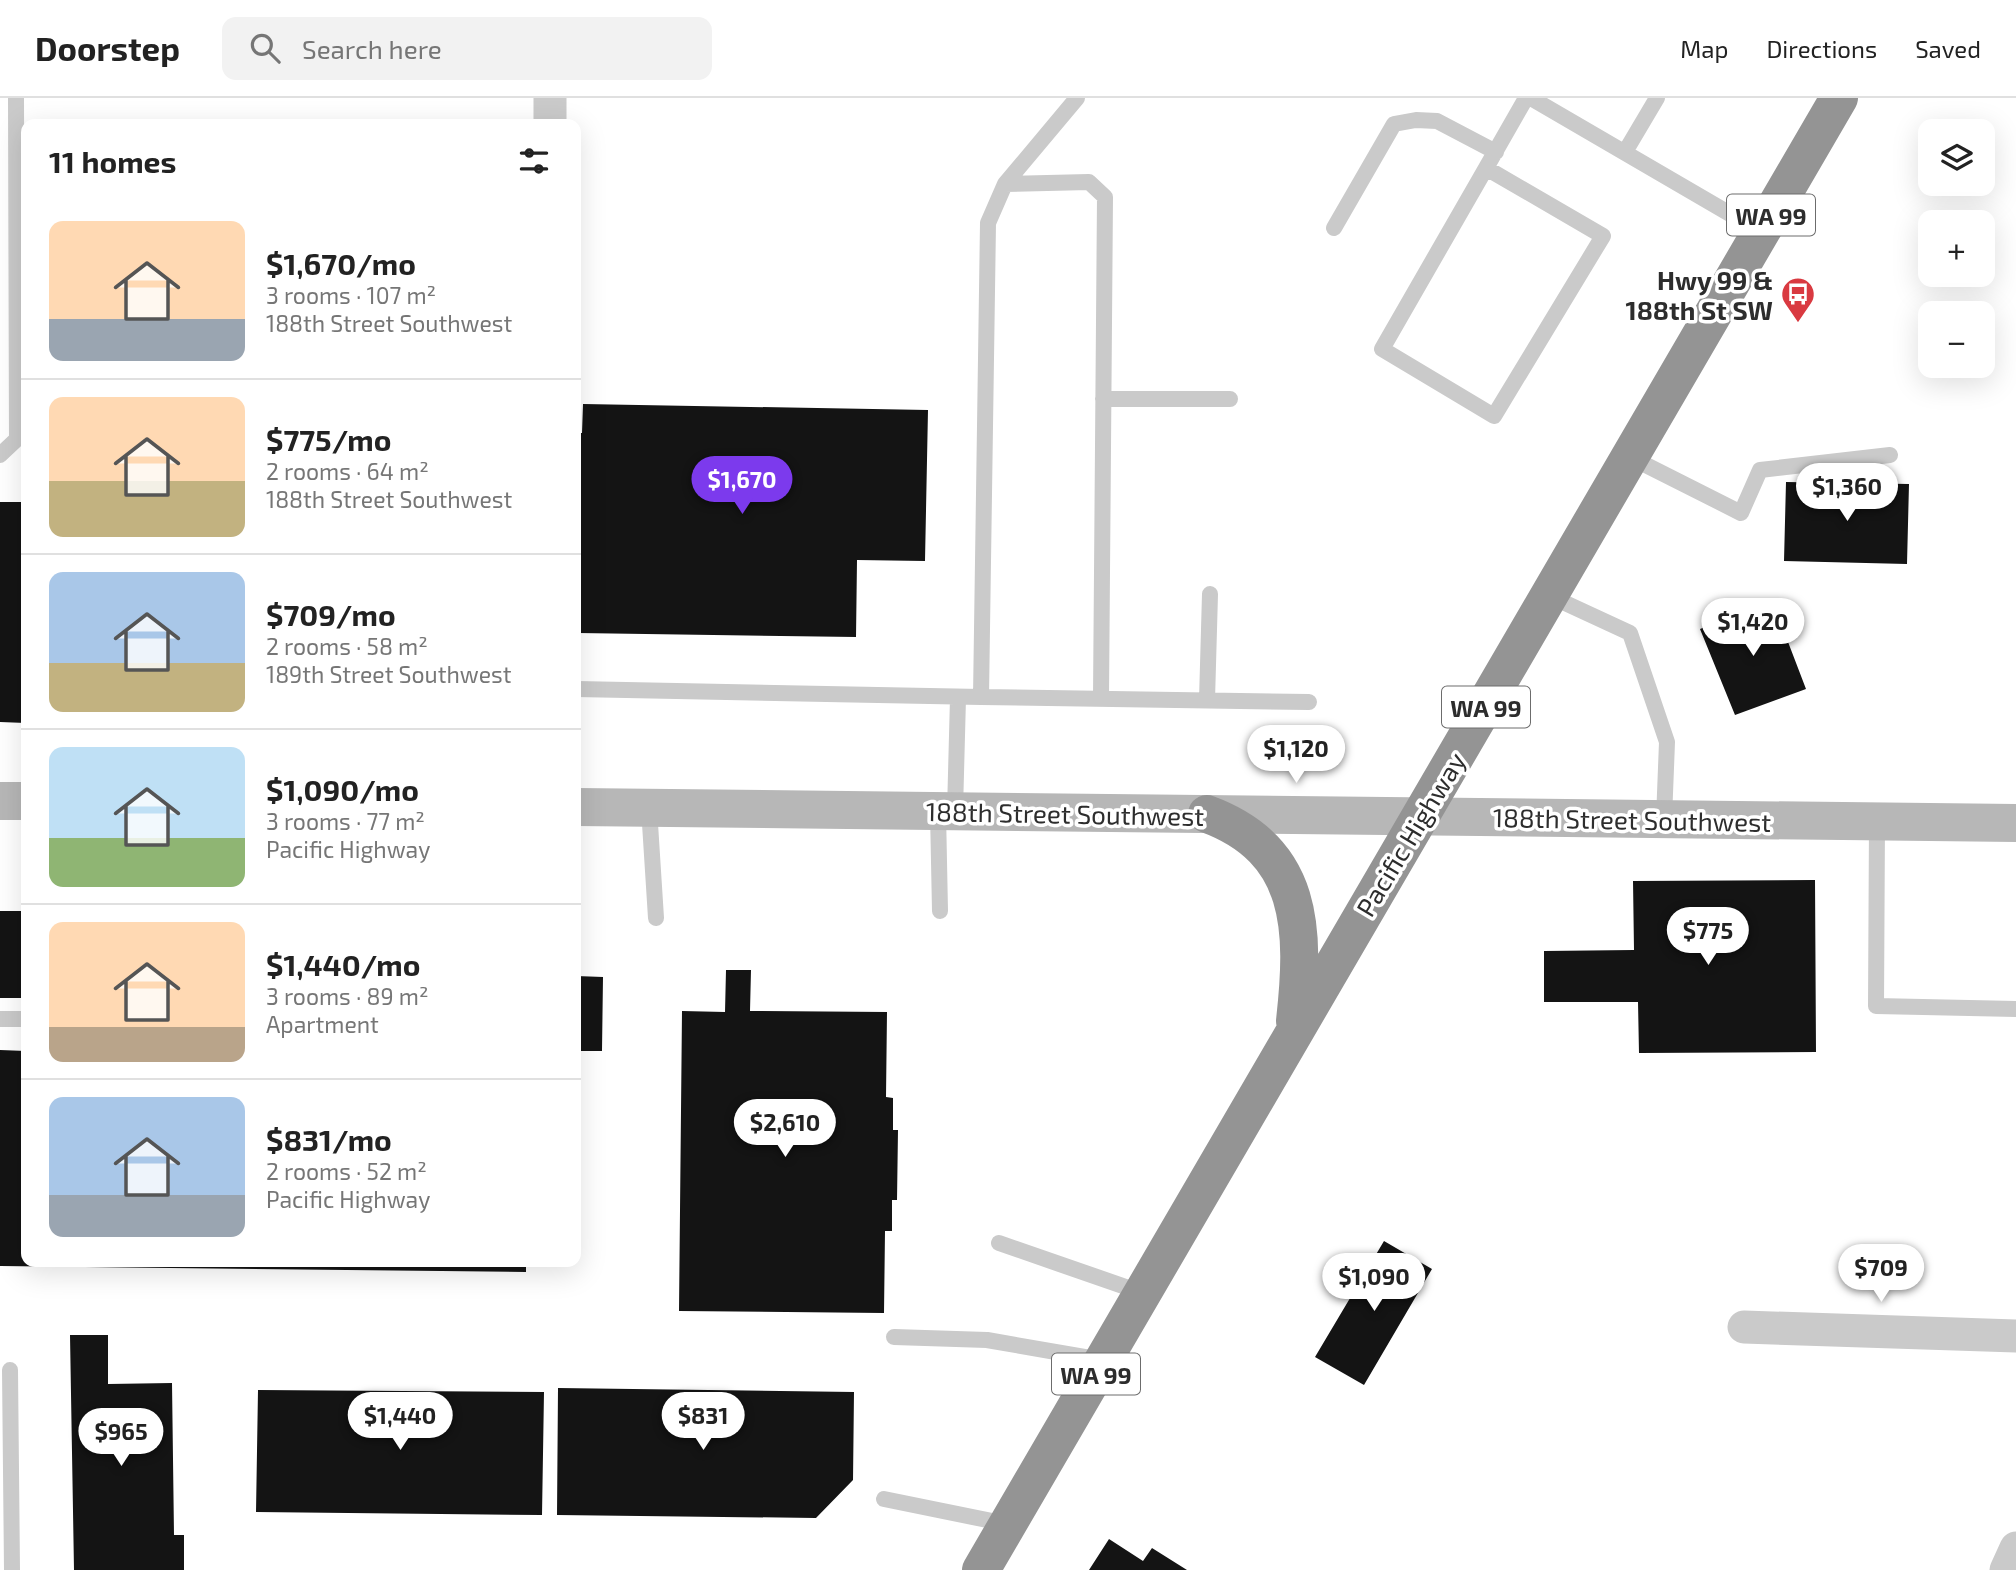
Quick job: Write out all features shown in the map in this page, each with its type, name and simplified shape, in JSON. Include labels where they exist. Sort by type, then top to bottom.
[{"type":"highway","name":"Pacific Highway","points":[[981,1570],[1839,98]]},
{"type":"highway","points":[[1206,814],[1245,832],[1277,864],[1287,881],[1298,926],[1298,994],[1294,1031]]},
{"type":"street","points":[[550,98],[550,119]]},
{"type":"street","points":[[0,801],[21,801]]},
{"type":"street","name":"188th Street Southwest","points":[[581,807],[2016,823]]},
{"type":"street","points":[[1744,1327],[2016,1336]]},
{"type":"street","points":[[2006,1570],[2016,1548]]},
{"type":"lane","points":[[0,455],[17,439],[16,98]]},
{"type":"lane","points":[[981,697],[988,223],[1005,184],[1077,98]]},
{"type":"lane","points":[[1486,168],[1603,236],[1494,416],[1382,349],[1486,168],[1529,98],[1761,232]]},
{"type":"lane","points":[[1625,152],[1657,98]]},
{"type":"lane","points":[[1334,228],[1394,124],[1416,120],[1437,121],[1496,152]]},
{"type":"lane","points":[[1005,184],[1089,182],[1105,197],[1101,697]]},
{"type":"lane","points":[[1103,399],[1230,399]]},
{"type":"lane","points":[[1630,457],[1741,513],[1760,470],[1890,455]]},
{"type":"lane","points":[[1207,700],[1210,594]]},
{"type":"lane","points":[[1550,596],[1630,633],[1667,742],[1664,819]]},
{"type":"lane","points":[[581,689],[958,698],[1101,697],[1309,702]]},
{"type":"lane","points":[[940,911],[958,698]]},
{"type":"lane","points":[[649,808],[656,918]]},
{"type":"lane","points":[[1877,821],[1876,1006],[2016,1009]]},
{"type":"lane","points":[[0,1019],[21,1019]]},
{"type":"lane","points":[[999,1243],[1143,1293]]},
{"type":"lane","points":[[894,1337],[987,1340],[1105,1360]]},
{"type":"lane","points":[[10,1370],[12,1570]]},
{"type":"lane","points":[[884,1499],[1007,1524]]},
{"type":"building","points":[[583,404],[928,410],[925,561],[857,560],[856,637],[581,633]]},
{"type":"building","points":[[1786,482],[1909,484],[1907,564],[1784,561]]},
{"type":"building","points":[[0,502],[21,502],[21,723],[0,722]]},
{"type":"building","points":[[1772,600],[1806,689],[1735,715],[1700,629]]},
{"type":"building","points":[[1815,880],[1816,1052],[1639,1053],[1638,1002],[1544,1002],[1544,951],[1634,950],[1633,881]]},
{"type":"building","points":[[0,911],[21,911],[21,998],[0,998]]},
{"type":"building","points":[[726,970],[751,970],[750,1011],[887,1012],[886,1097],[893,1098],[893,1130],[898,1130],[897,1200],[892,1200],[892,1231],[885,1231],[884,1313],[679,1311],[682,1011],[725,1012]]},
{"type":"building","points":[[581,976],[603,977],[602,1051],[581,1051]]},
{"type":"building","points":[[0,1050],[21,1051],[21,1266],[0,1266]]},
{"type":"building","points":[[1384,1241],[1432,1269],[1364,1385],[1315,1357]]},
{"type":"building","points":[[88,1267],[526,1267],[526,1272]]},
{"type":"building","points":[[70,1335],[108,1335],[108,1384],[172,1383],[174,1535],[184,1535],[184,1570],[74,1570]]},
{"type":"building","points":[[558,1388],[854,1392],[853,1480],[816,1518],[557,1515]]},
{"type":"building","points":[[258,1390],[544,1392],[542,1515],[256,1512]]},
{"type":"building","points":[[1109,1539],[1143,1561],[1152,1548],[1187,1570],[1089,1570]]},
{"type":"place","name":"Hwy 99 & 188th St SW","points":[[1798,324]]}]
